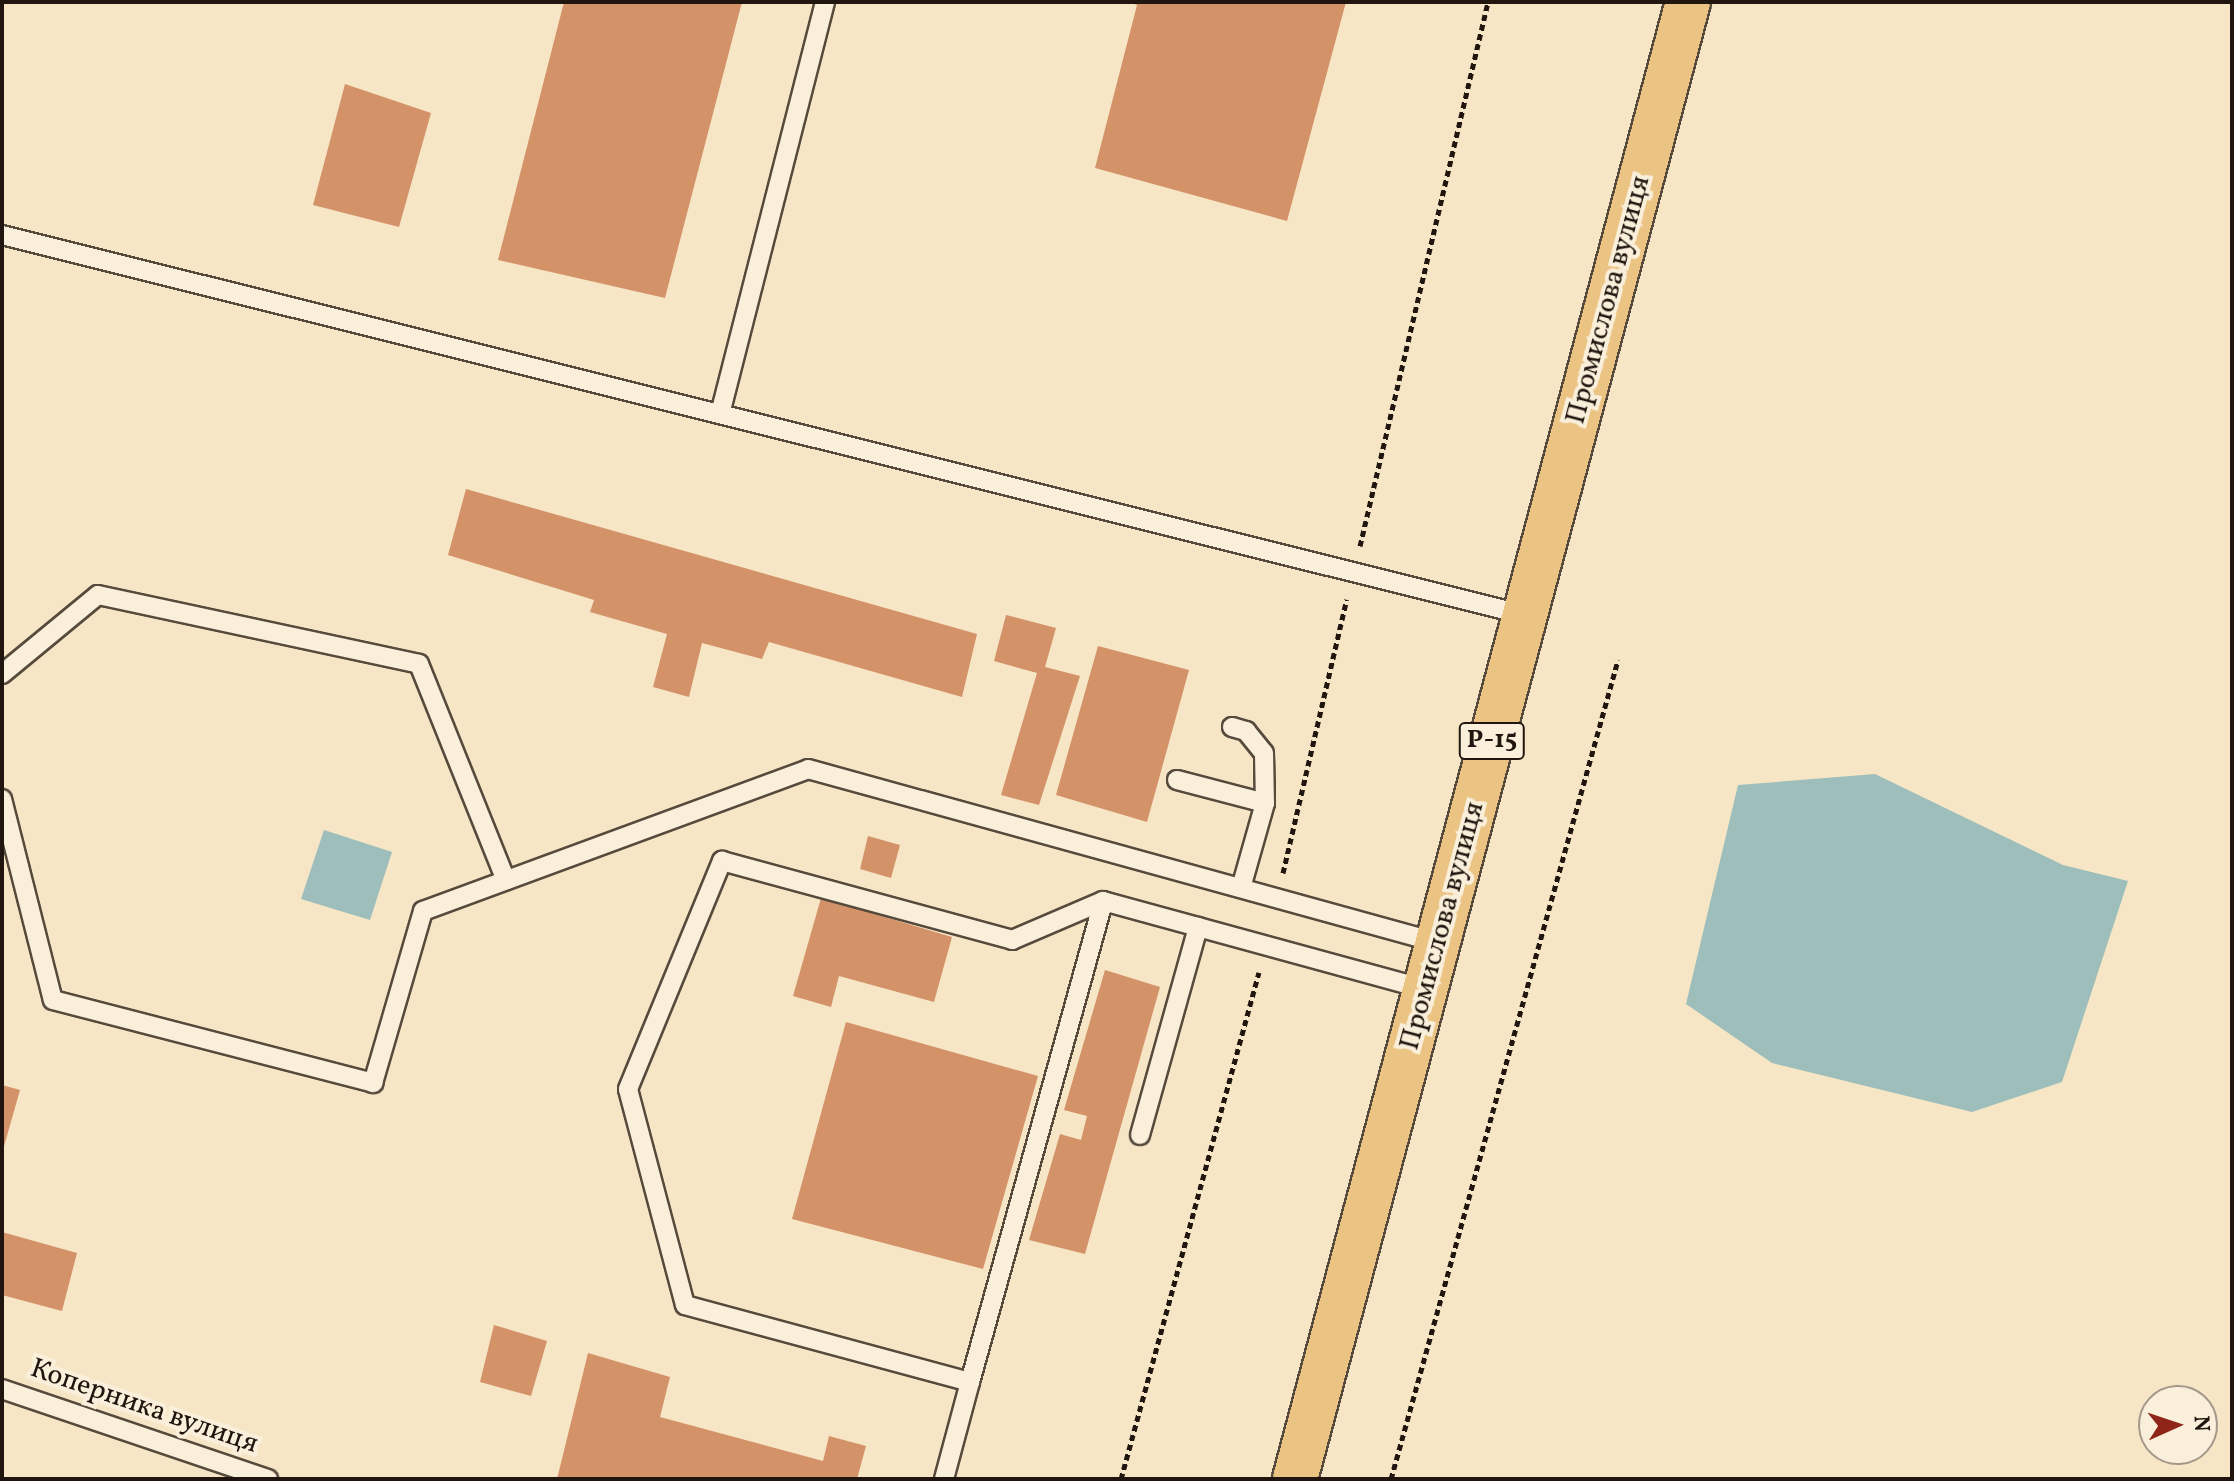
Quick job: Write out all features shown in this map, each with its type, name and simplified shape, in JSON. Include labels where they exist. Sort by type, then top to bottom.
[{"type":"main road","name":"Промислова вулиця","points":[[1295,1479],[1688,2]]},
{"type":"lane","points":[[720,414],[825,2]]},
{"type":"lane","points":[[2,235],[1525,615]]},
{"type":"lane","points":[[2,674],[98,595],[419,664],[506,880]]},
{"type":"lane","points":[[1232,727],[1246,731],[1264,753],[1265,803],[1241,888]]},
{"type":"lane","points":[[2,799],[53,1000],[373,1083],[423,911],[808,769],[1439,943]]},
{"type":"lane","points":[[1177,780],[1265,803]]},
{"type":"lane","points":[[970,1382],[685,1305],[628,1089],[722,861],[1012,940],[1103,901],[1427,990]]},
{"type":"lane","points":[[944,1479],[1103,901]]},
{"type":"lane","points":[[1140,1135],[1198,927]]},
{"type":"lane","name":"Коперника вулиця","points":[[2,1389],[268,1479]]},
{"type":"path","points":[[1277,898],[1488,2]]},
{"type":"path","points":[[1391,1479],[1618,660]]},
{"type":"path","points":[[1121,1479],[1266,946]]},
{"type":"water","points":[[1875,774],[2063,865],[2128,881],[2062,1082],[1972,1112],[1772,1063],[1686,1004],[1738,785]]},
{"type":"water","points":[[324,830],[392,852],[370,920],[301,899]]},
{"type":"building","points":[[564,2],[742,2],[665,298],[498,260]]},
{"type":"building","points":[[1129,2],[1346,2],[1287,221],[1095,168],[1137,5]]},
{"type":"building","points":[[345,84],[431,113],[399,227],[313,205]]},
{"type":"building","points":[[466,489],[977,634],[962,697],[769,642],[762,659],[702,643],[689,697],[653,687],[667,634],[590,612],[594,600],[448,555]]},
{"type":"building","points":[[1006,615],[1056,628],[1045,667],[1080,676],[1039,805],[1001,795],[1037,673],[994,661]]},
{"type":"building","points":[[1098,646],[1189,670],[1147,822],[1056,795]]},
{"type":"building","points":[[868,836],[900,845],[891,878],[860,869]]},
{"type":"building","points":[[821,898],[952,937],[934,1002],[839,976],[831,1007],[793,996]]},
{"type":"building","points":[[1105,970],[1160,987],[1085,1254],[1029,1240],[1060,1134],[1081,1140],[1087,1116],[1064,1110]]},
{"type":"building","points":[[846,1022],[1038,1076],[983,1269],[792,1219]]},
{"type":"building","points":[[2,1085],[20,1090],[3,1150],[2,1150]]},
{"type":"building","points":[[2,1232],[77,1253],[62,1311],[2,1295]]},
{"type":"building","points":[[494,1325],[547,1341],[531,1396],[480,1382]]},
{"type":"building","points":[[588,1353],[670,1377],[660,1417],[823,1461],[829,1436],[866,1446],[857,1479],[557,1479]]}]
